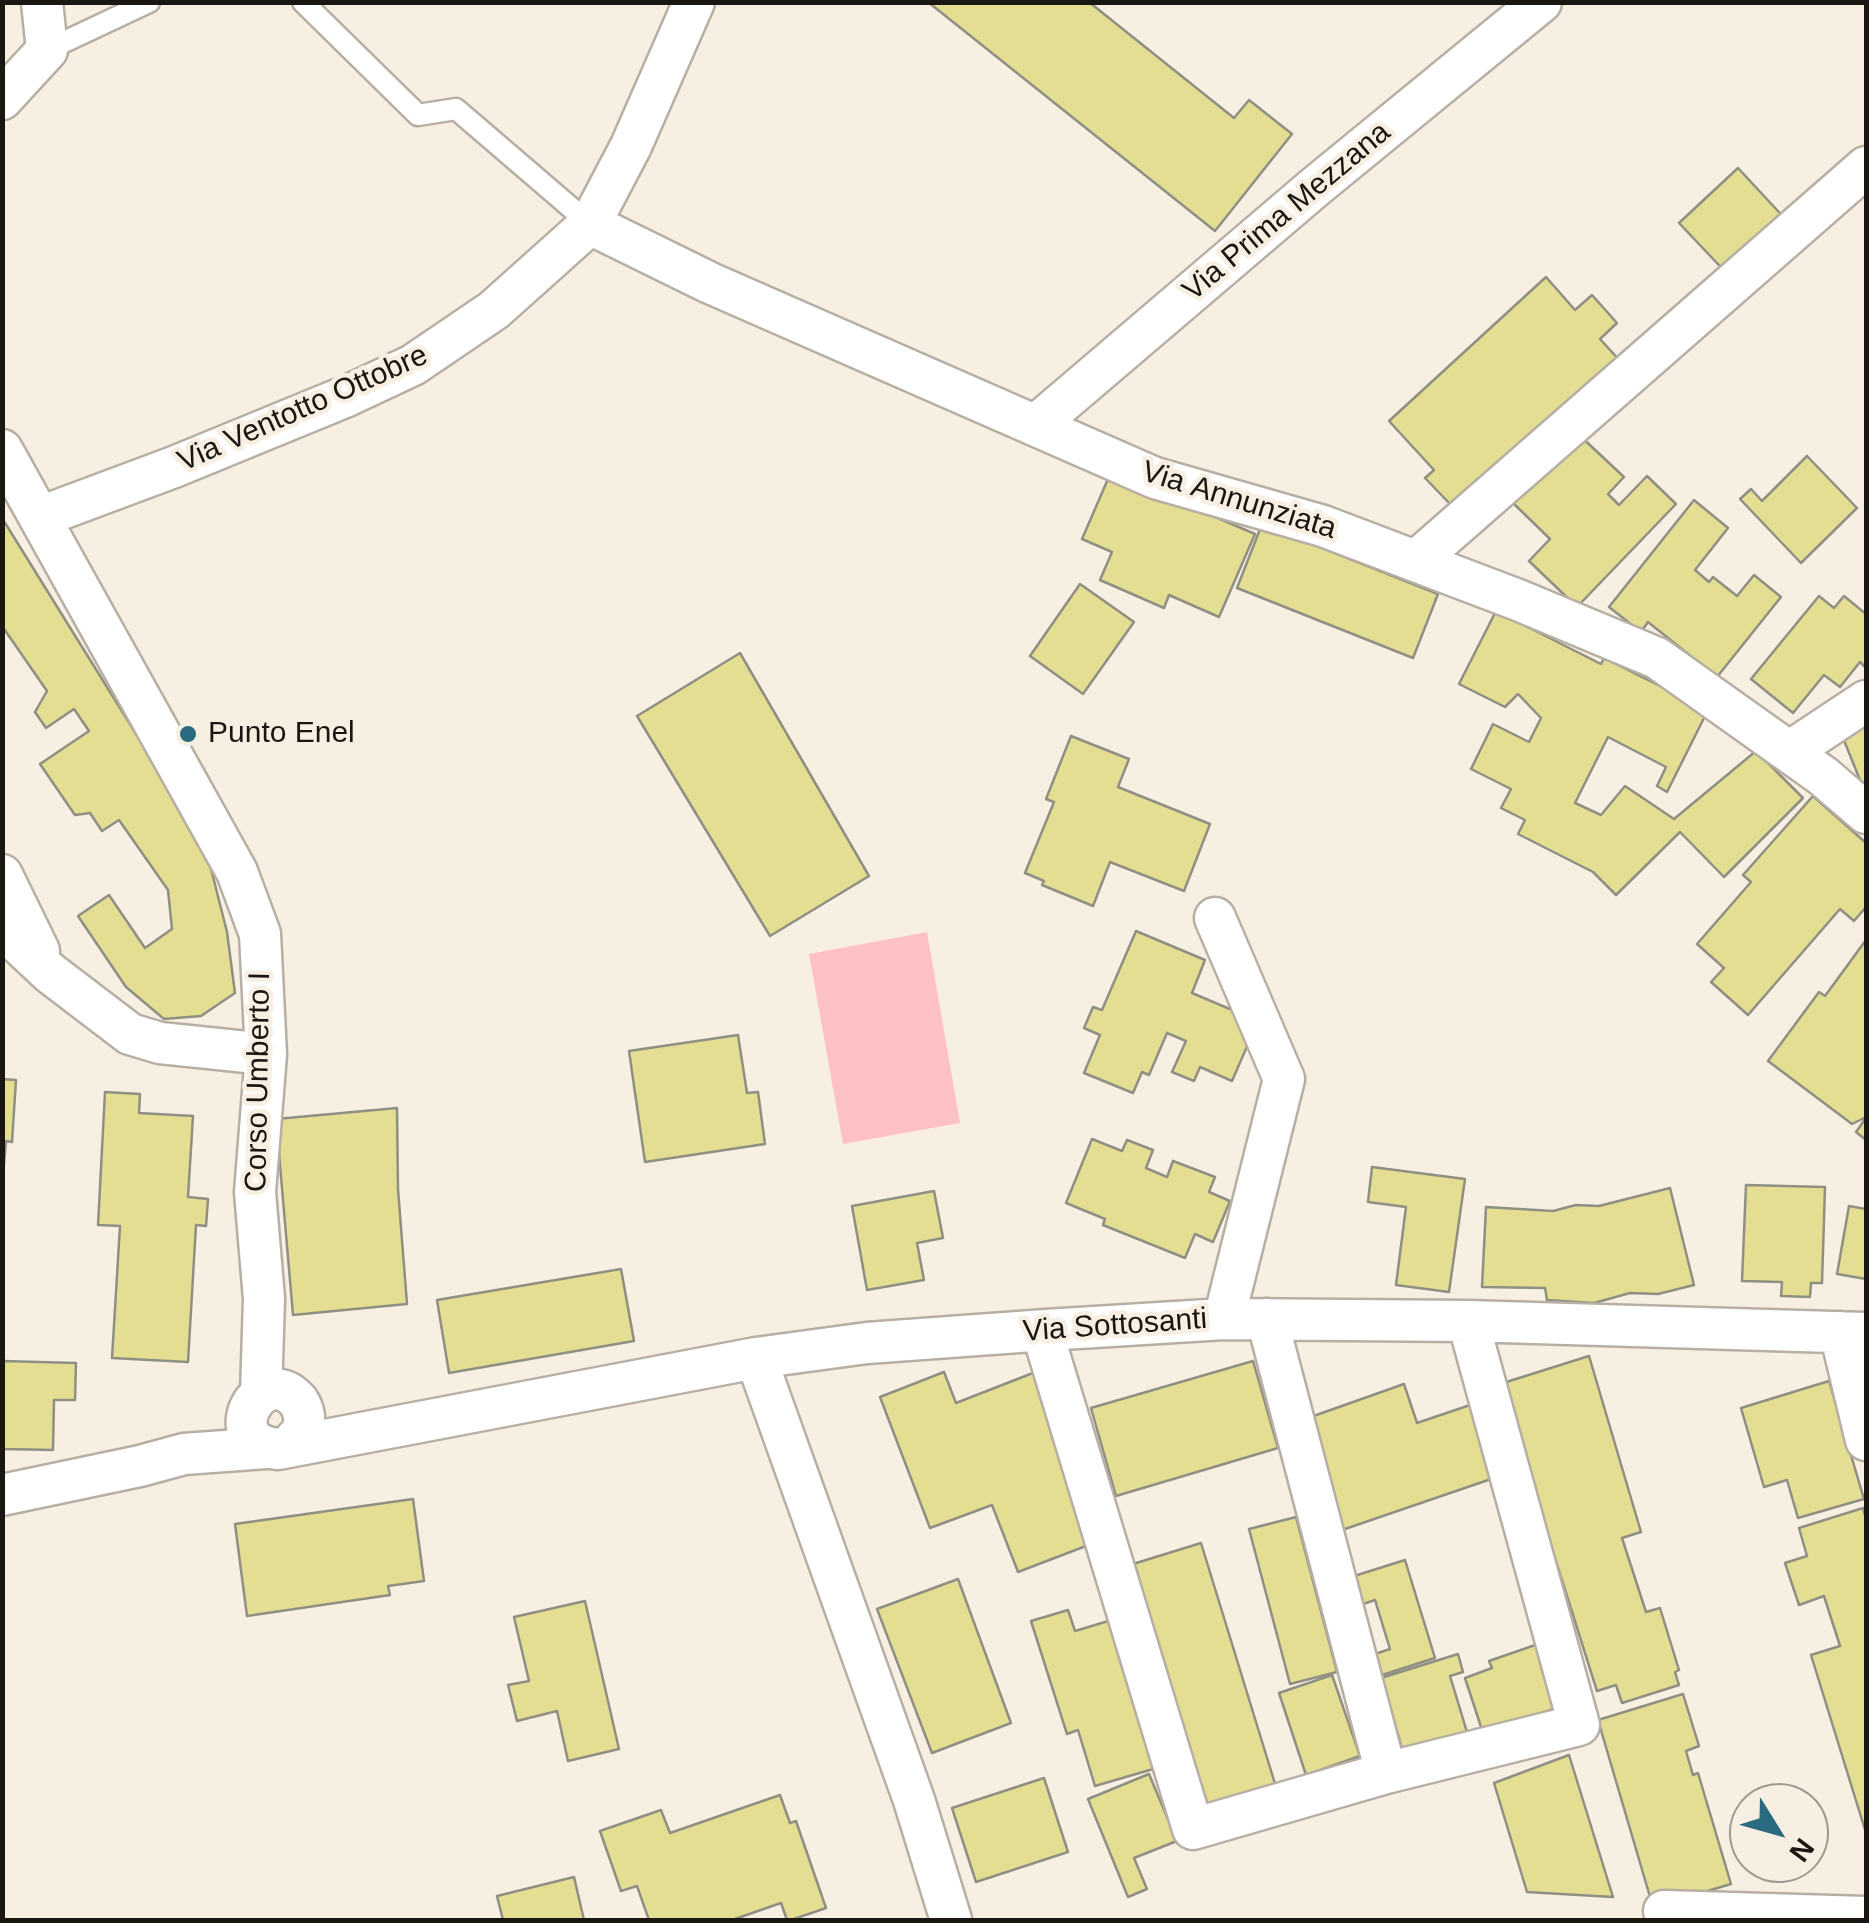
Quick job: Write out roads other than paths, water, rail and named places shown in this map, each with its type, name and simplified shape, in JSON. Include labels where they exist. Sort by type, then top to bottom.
[{"type":"street","points":[[2,98],[47,50],[42,2]]},
{"type":"street","points":[[590,224],[631,146],[694,2]]},
{"type":"street","name":"Via Prima Mezzana","points":[[1036,425],[1315,187],[1542,2]]},
{"type":"street","points":[[1416,561],[1866,167]]},
{"type":"street","name":"Via Annunziata","points":[[590,224],[710,283],[1155,478],[1323,526],[1657,658],[1789,752],[1866,813]]},
{"type":"street","name":"Via Ventotto Ottobre","points":[[40,517],[174,467],[413,365],[494,310],[590,224]]},
{"type":"street","name":"Corso Umberto I","points":[[2,450],[237,872],[260,934],[266,1054],[256,1192],[277,1417]]},
{"type":"street","points":[[1789,752],[1866,702]]},
{"type":"street","points":[[2,875],[50,973]]},
{"type":"street","points":[[1215,918],[1284,1079],[1224,1319]]},
{"type":"street","points":[[2,928],[50,973],[130,1034],[160,1043],[266,1054]]},
{"type":"street","name":"Via Sottosanti","points":[[2,1495],[184,1454],[277,1417],[372,1430],[756,1358],[868,1343],[1224,1319],[1468,1321],[1853,1333]]},
{"type":"street","points":[[1267,1320],[1386,1774]]},
{"type":"street","points":[[1046,1330],[1042,1331],[1193,1829],[1579,1725],[1468,1321]]},
{"type":"street","points":[[1853,1333],[1866,1440]]},
{"type":"street","points":[[756,1358],[914,1800],[951,1920]]},
{"type":"street","points":[[1664,1911],[1866,1917]]},
{"type":"lane","points":[[47,50],[149,2]]},
{"type":"lane","points":[[303,2],[418,114],[456,109],[590,224]]},
{"type":"place","name":"Punto Enel","points":[[188,734]]}]
